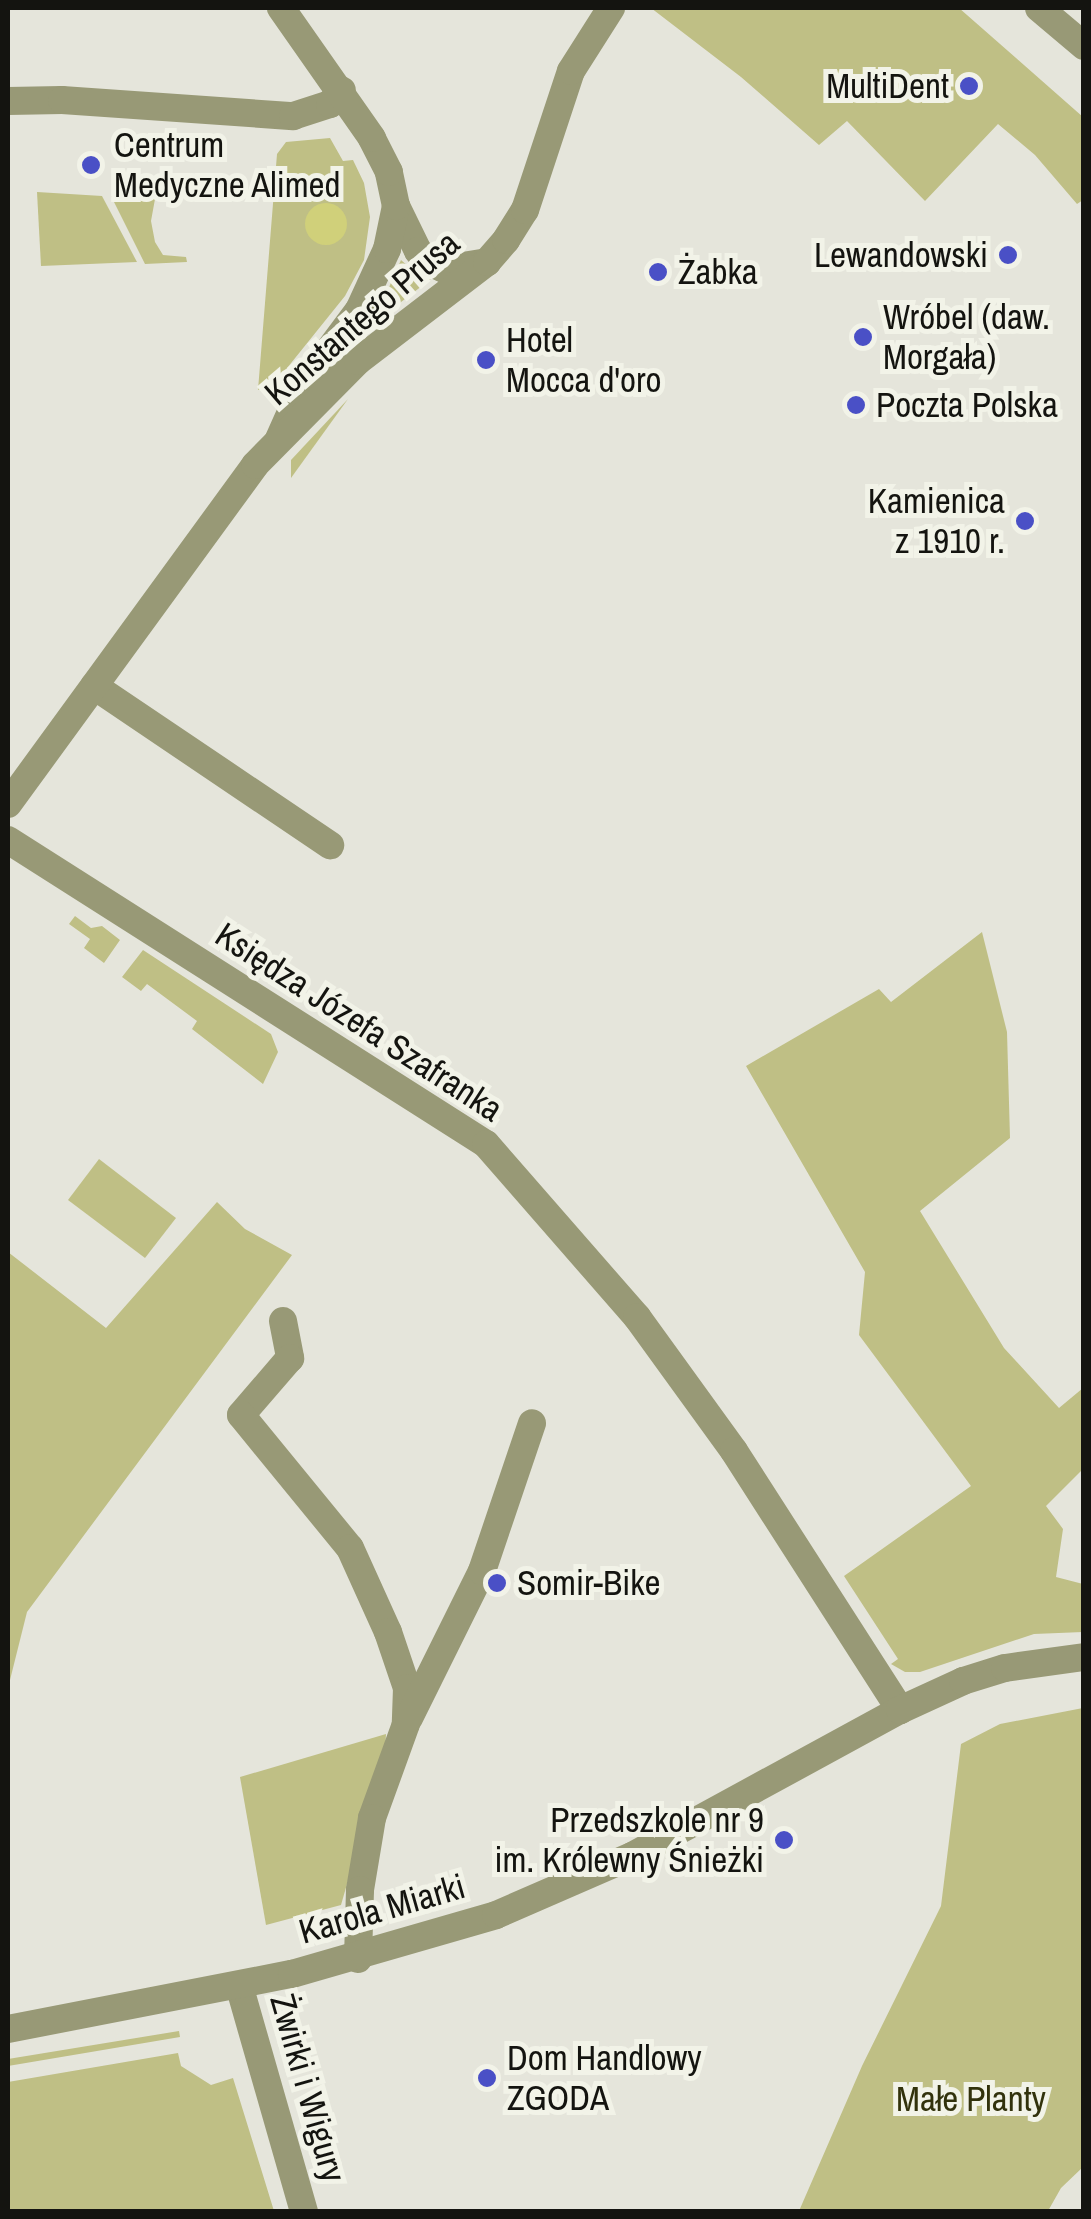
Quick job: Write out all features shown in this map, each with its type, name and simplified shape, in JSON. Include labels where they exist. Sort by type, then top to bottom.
[{"type":"street","points":[[281,8],[342,90],[389,172],[396,206],[418,251],[428,262],[444,269],[487,262]]},
{"type":"street","name":"Konstantego Prusa","points":[[8,804],[255,465],[377,345],[487,262],[526,210],[571,71],[611,8]]},
{"type":"street","points":[[1039,8],[1084,46]]},
{"type":"street","points":[[8,101],[62,100],[260,116],[309,114],[330,104],[342,90]]},
{"type":"street","points":[[278,440],[302,385],[360,310],[387,248],[396,206]]},
{"type":"street","points":[[94,686],[330,844]]},
{"type":"street","name":"Księdza Józefa Szafranka","points":[[8,840],[486,1144],[637,1318],[734,1451],[900,1710]]},
{"type":"street","points":[[282,1321],[290,1358],[241,1415],[350,1548],[388,1632],[406,1688],[406,1724]]},
{"type":"street","points":[[358,1958],[360,1890],[372,1818],[406,1724],[482,1570],[532,1423]]},
{"type":"street","name":"Karola Miarki","points":[[8,2030],[239,1986],[358,1958],[496,1915],[632,1856],[900,1710],[1005,1668],[1084,1657]]},
{"type":"street","name":"Żwirki i Wigury","points":[[239,1986],[304,2212]]},
{"type":"green space","points":[[651,8],[959,8],[1083,117],[1083,200],[1077,204],[1035,155],[998,124],[925,201],[847,121],[819,145],[741,77]]},
{"type":"green space","points":[[330,138],[343,161],[353,160],[364,183],[370,217],[364,260],[345,296],[271,388],[258,390],[277,154],[286,142]]},
{"type":"green space","points":[[37,192],[102,196],[137,262],[41,266]]},
{"type":"green space","points":[[111,196],[155,199],[151,221],[155,242],[163,255],[186,257],[187,262],[145,264]]},
{"type":"green space","points":[[401,260],[417,274],[431,279],[362,332],[383,301]]},
{"type":"green space","points":[[348,399],[291,478],[291,460]]},
{"type":"green space","points":[[75,916],[91,928],[102,926],[120,940],[104,963],[84,948],[90,939],[69,924]]},
{"type":"green space","points":[[982,932],[1007,1032],[1010,1138],[920,1211],[1004,1348],[1059,1408],[1083,1388],[1083,1469],[1046,1506],[1063,1529],[1056,1577],[1083,1584],[1083,1632],[1034,1634],[920,1672],[905,1672],[891,1664],[898,1659],[844,1576],[971,1486],[859,1335],[865,1272],[746,1066],[879,989],[891,1002]]},
{"type":"green space","points":[[143,950],[271,1034],[278,1052],[263,1084],[192,1029],[197,1021],[147,984],[141,991],[122,977]]},
{"type":"green space","points":[[99,1159],[176,1218],[145,1258],[68,1200]]},
{"type":"green space","points":[[217,1202],[245,1229],[292,1255],[27,1612],[8,1688],[8,1252],[106,1328]]},
{"type":"green space","name":"Małe Planty","points":[[1083,1708],[1083,2167],[1061,2188],[1048,2211],[799,2211],[862,2066],[941,1906],[961,1744],[1000,1724]]},
{"type":"green space","points":[[386,1734],[385,1752],[341,1905],[266,1925],[240,1777]]},
{"type":"green space","points":[[179,2031],[180,2037],[8,2066],[8,2059]]},
{"type":"green space","points":[[178,2053],[181,2066],[211,2085],[233,2078],[274,2211],[8,2211],[8,2082]]},
{"type":"shaded area","points":[[326,203],[341,209],[347,224],[341,239],[326,245],[311,239],[305,224],[311,209]]},
{"type":"place","name":"MultiDent","points":[[969,86]]},
{"type":"place","name":"Centrum Medyczne Alimed","points":[[91,165]]},
{"type":"place","name":"Lewandowski","points":[[1008,255]]},
{"type":"place","name":"Żabka","points":[[658,272]]},
{"type":"place","name":"Wróbel (daw. Morgała)","points":[[863,337]]},
{"type":"place","name":"Hotel Mocca d'oro","points":[[486,360]]},
{"type":"place","name":"Poczta Polska","points":[[856,405]]},
{"type":"place","name":"Kamienica z 1910 r.","points":[[1025,521]]},
{"type":"place","name":"Somir-Bike","points":[[497,1583]]},
{"type":"place","name":"Przedszkole nr 9 im. Królewny Śnieżki","points":[[784,1840]]},
{"type":"place","name":"Dom Handlowy ZGODA","points":[[487,2078]]}]
